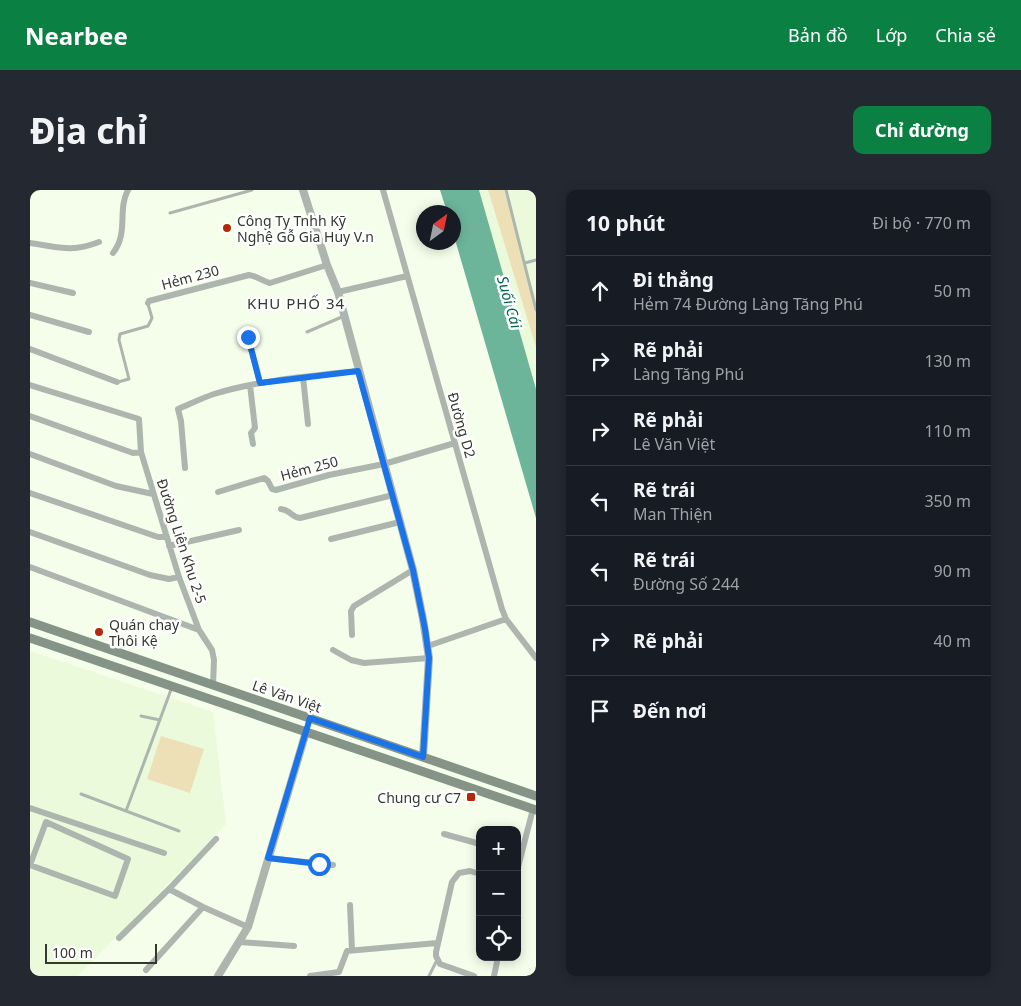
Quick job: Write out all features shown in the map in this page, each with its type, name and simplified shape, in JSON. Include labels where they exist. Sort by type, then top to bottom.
[{"type":"main road","name":"Lê Văn Việt","points":[[30,622],[536,796]]},
{"type":"main road","name":"Lê Văn Việt","points":[[30,638],[535,809]]},
{"type":"main road","points":[[306,732],[310,718]]},
{"type":"main road","points":[[420,770],[423,757]]},
{"type":"street","points":[[114,253],[120,245],[123,228],[123,199],[128,190]]},
{"type":"street","points":[[303,190],[327,265],[338,292],[413,570],[429,658],[423,757]]},
{"type":"street","name":"Đường D2","points":[[382,190],[506,619],[536,658]]},
{"type":"street","points":[[30,243],[67,249],[84,248],[99,242]]},
{"type":"street","name":"Hẻm 230","points":[[148,303],[149,301],[249,274],[270,283],[327,265]]},
{"type":"street","points":[[338,292],[407,276]]},
{"type":"street","points":[[30,283],[73,293]]},
{"type":"street","points":[[30,315],[89,332]]},
{"type":"street","points":[[248,337],[260,383]]},
{"type":"street","points":[[30,349],[118,382]]},
{"type":"street","points":[[185,468],[181,421],[178,409],[212,394],[250,385],[358,371]]},
{"type":"street","points":[[303,377],[308,424]]},
{"type":"street","name":"Đường Liên Khu 2-5","points":[[30,385],[139,419],[141,452],[178,577],[199,630],[212,650],[214,660],[213,685]]},
{"type":"street","points":[[250,385],[256,428],[251,433],[253,444]]},
{"type":"street","points":[[30,416],[133,453],[141,452]]},
{"type":"street","points":[[384,464],[455,443]]},
{"type":"street","points":[[30,454],[116,486],[153,494]]},
{"type":"street","name":"Hẻm 250","points":[[218,492],[264,478],[272,489],[276,490],[329,475],[384,464]]},
{"type":"street","points":[[30,493],[158,537],[166,537]]},
{"type":"street","points":[[281,509],[288,510],[294,516],[300,518],[393,495]]},
{"type":"street","points":[[331,539],[400,522]]},
{"type":"street","points":[[169,546],[239,530]]},
{"type":"street","points":[[30,532],[150,575],[169,580],[178,577]]},
{"type":"street","points":[[30,567],[199,630]]},
{"type":"street","points":[[352,634],[351,611],[354,606],[413,570]]},
{"type":"street","points":[[428,646],[506,619]]},
{"type":"street","points":[[333,650],[351,660],[364,663],[429,658]]},
{"type":"street","points":[[218,976],[248,927],[306,732]]},
{"type":"street","points":[[30,808],[164,853]]},
{"type":"street","points":[[521,850],[535,809]]},
{"type":"street","points":[[46,822],[128,859],[115,896],[30,865],[46,822]]},
{"type":"street","points":[[444,834],[476,843]]},
{"type":"street","points":[[119,938],[216,839]]},
{"type":"street","points":[[268,858],[333,865]]},
{"type":"street","points":[[474,976],[445,967],[437,960],[436,956],[452,882],[460,873],[470,871],[476,873]]},
{"type":"street","points":[[169,889],[248,927]]},
{"type":"street","points":[[350,904],[352,950]]},
{"type":"street","points":[[146,970],[203,907]]},
{"type":"street","points":[[239,942],[294,946]]},
{"type":"street","points":[[310,976],[340,972],[347,951],[438,943]]},
{"type":"street","points":[[494,976],[497,961]]},
{"type":"lane","points":[[170,213],[252,190]]},
{"type":"lane","points":[[506,190],[536,310]]},
{"type":"lane","points":[[525,263],[536,260]]},
{"type":"lane","name":"Hẻm 230","points":[[118,382],[129,379],[120,334],[148,326],[152,318],[148,303]]},
{"type":"lane","points":[[306,332],[344,315]]},
{"type":"lane","points":[[126,811],[173,686]]},
{"type":"lane","points":[[141,716],[160,720]]},
{"type":"lane","points":[[81,794],[179,831]]},
{"type":"lane","points":[[429,976],[437,960]]},
{"type":"shaded area","points":[[479,190],[536,190],[536,389],[516,319]]},
{"type":"shaded area","points":[[488,190],[504,190],[536,301],[536,347]]},
{"type":"shaded area","points":[[30,651],[213,712],[226,824],[78,976],[30,976]]},
{"type":"shaded area","points":[[161,736],[204,749],[190,793],[147,779]]},
{"type":"water","name":"Suối Cái","points":[[440,190],[479,190],[536,389],[536,518],[458,250],[461,250],[461,205],[445,205]]},
{"type":"place","name":"Công Ty Tnhh Kỹ Nghệ Gỗ Gia Huy V.n","points":[[227,228]]},
{"type":"place","name":"Quán chay Thôi Kệ","points":[[99,632]]},
{"type":"place","name":"Chung cư C7","points":[[471,797]]},
{"type":"district","name":"KHU PHỐ 34","points":[[296,303]]},
{"type":"route","points":[[248,337],[260,383],[358,371],[413,570],[429,658],[423,757],[310,718],[268,858],[319,864]]}]
